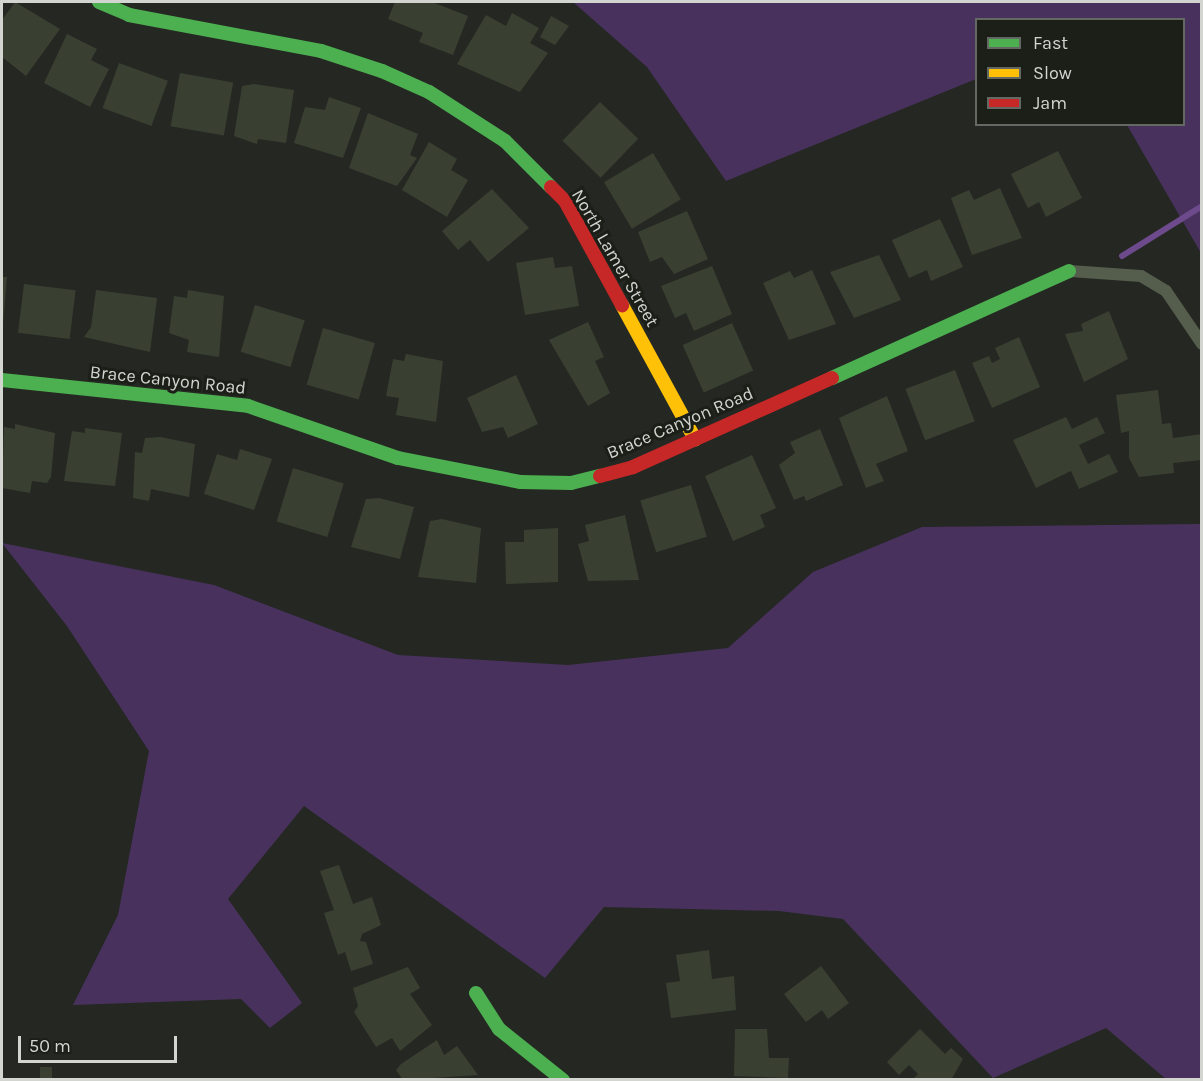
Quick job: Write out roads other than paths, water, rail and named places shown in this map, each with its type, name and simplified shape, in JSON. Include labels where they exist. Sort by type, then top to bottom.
[{"type":"street","name":"North Lamer Street","points":[[99,2],[129,15],[321,51],[382,71],[429,93],[505,141],[565,201],[695,439]]},
{"type":"street","name":"Brace Canyon Road","points":[[2,381],[248,406],[398,458],[520,482],[571,483],[633,466],[1069,271]]},
{"type":"street","points":[[476,993],[499,1029],[563,1080]]},
{"type":"lane","points":[[1069,271],[1141,276],[1166,291],[1202,344]]},
{"type":"waterway","points":[[1122,256],[1202,206]]}]
